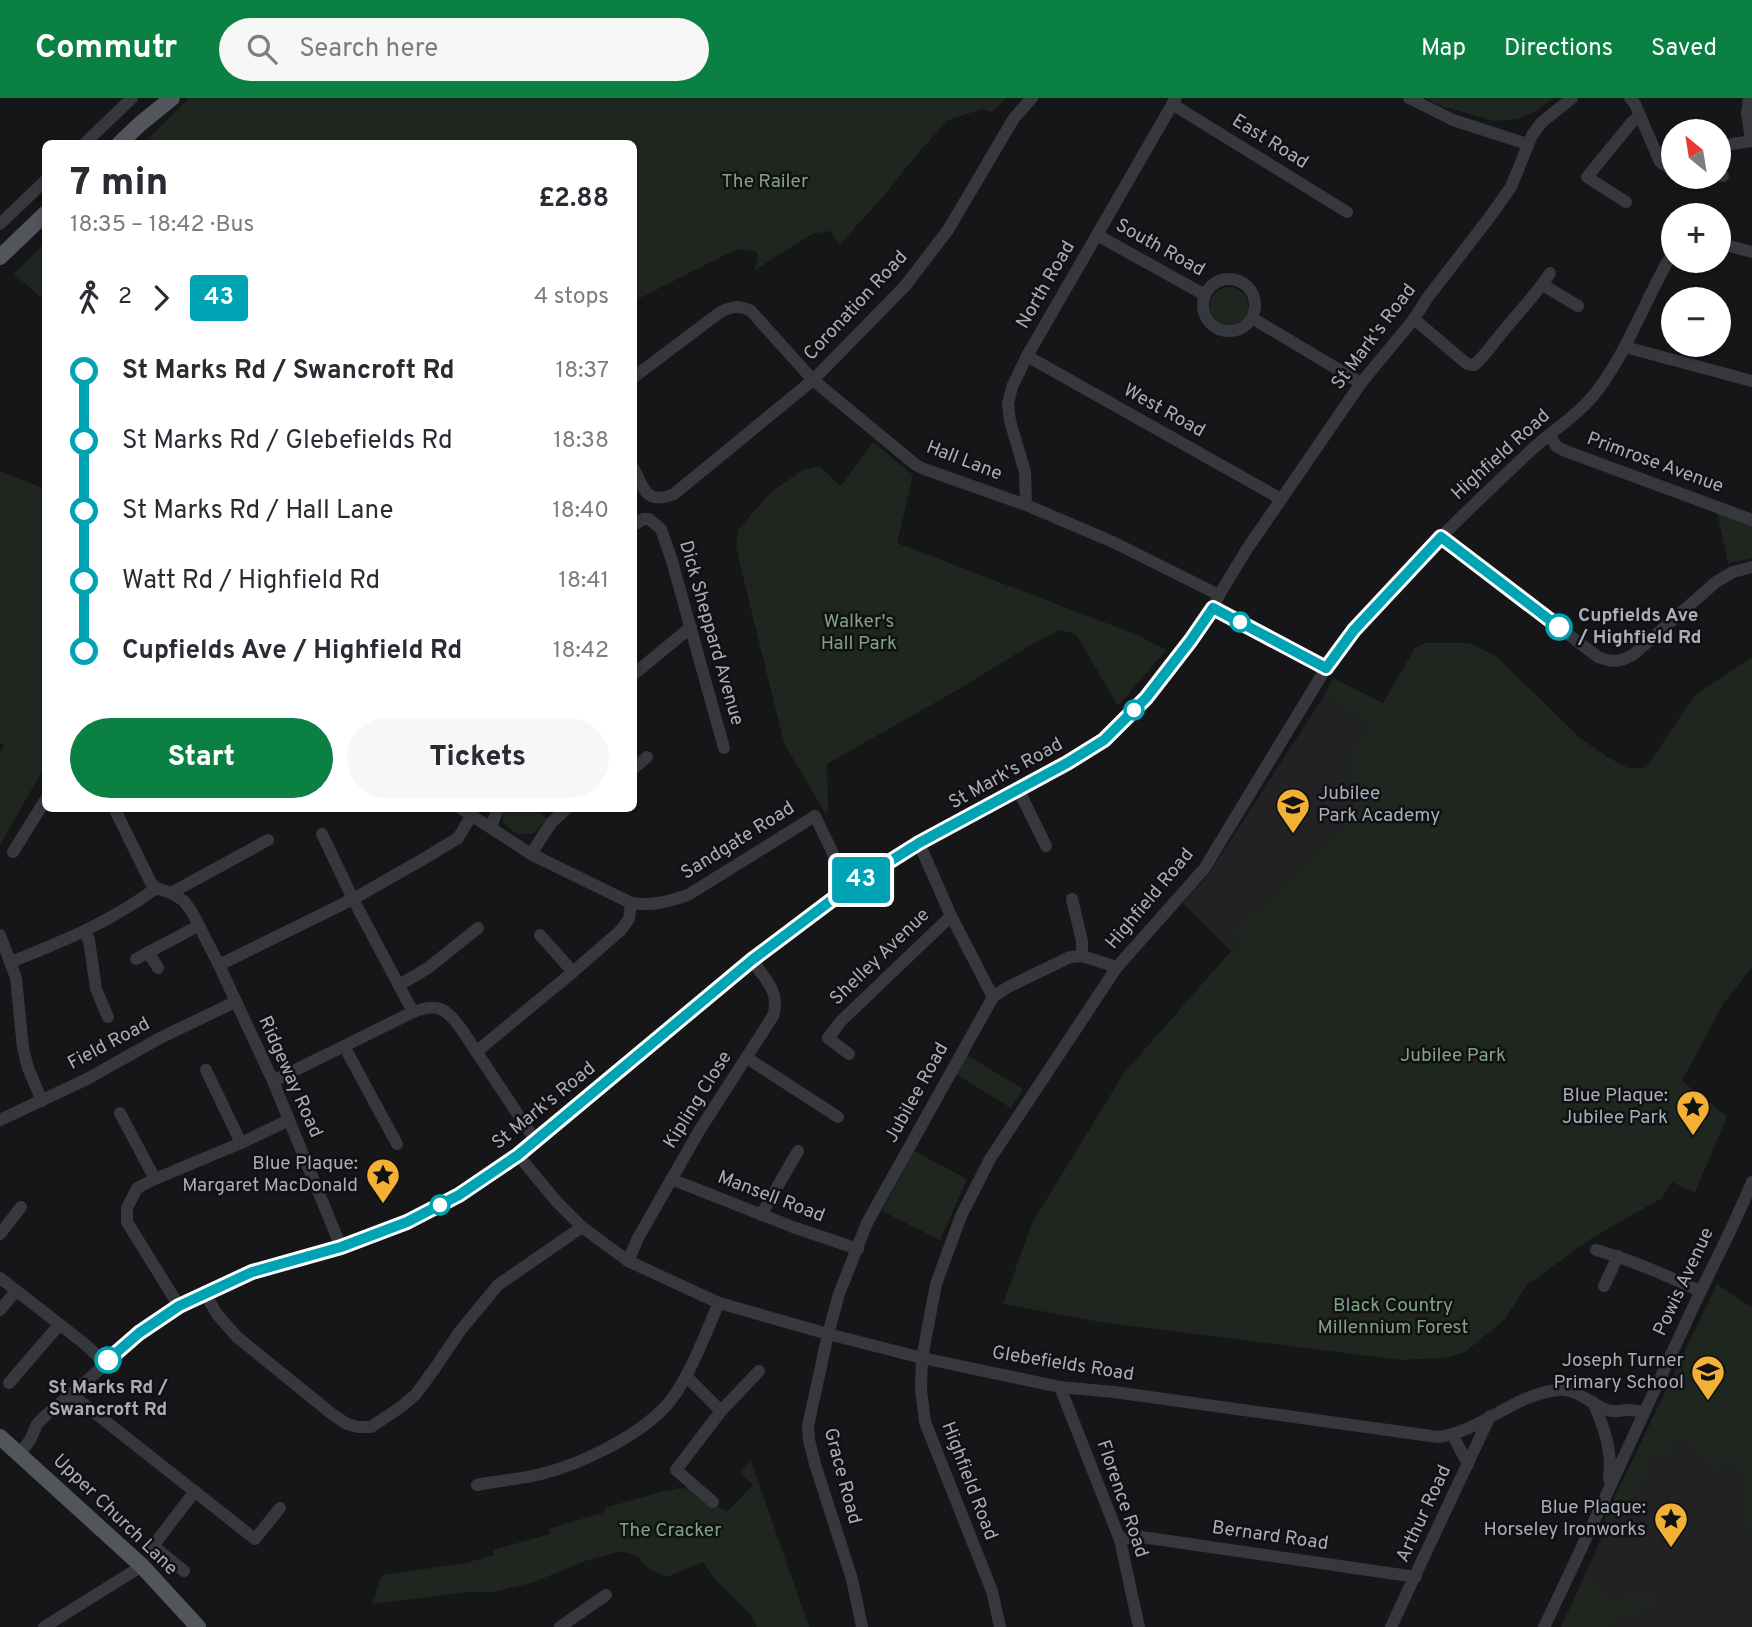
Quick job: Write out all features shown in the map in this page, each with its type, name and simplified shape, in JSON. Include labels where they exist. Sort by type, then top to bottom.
[{"type":"main road","points":[[124,140],[172,98]]},
{"type":"main road","points":[[0,257],[42,217]]},
{"type":"main road","name":"Upper Church Lane","points":[[0,1437],[142,1566],[198,1627]]},
{"type":"street","points":[[88,140],[132,98]]},
{"type":"street","name":"Coronation Road","points":[[637,474],[649,495],[654,498],[674,494],[813,380],[926,261],[948,230],[1014,118],[1032,98]]},
{"type":"street","points":[[1409,98],[1453,120],[1527,144]]},
{"type":"street","name":"St Mark's Road","points":[[20,1454],[37,1424],[139,1333],[179,1306],[252,1272],[341,1247],[411,1220],[459,1195],[518,1155],[752,960],[849,887],[919,843],[1104,740],[1146,698],[1191,640],[1281,499],[1361,383],[1414,319],[1511,187],[1527,144],[1542,122],[1572,98]]},
{"type":"street","points":[[1630,98],[1661,163]]},
{"type":"street","points":[[1732,144],[1752,141],[1747,113],[1749,98]]},
{"type":"street","name":"East Road","points":[[1174,101],[1347,212]]},
{"type":"street","name":"North Road","points":[[1026,505],[1025,472],[1010,421],[1008,404],[1012,387],[1027,356],[1174,101]]},
{"type":"street","points":[[1626,202],[1587,177],[1632,122],[1640,116]]},
{"type":"street","points":[[0,223],[42,184]]},
{"type":"street","name":"South Road","points":[[1097,235],[1205,295]]},
{"type":"street","points":[[1731,246],[1752,252]]},
{"type":"street","name":"Highfield Road","points":[[1000,1627],[992,1591],[925,1422],[921,1390],[922,1358],[936,1284],[961,1216],[990,1160],[1117,967],[1203,869],[1326,668],[1354,630],[1441,537],[1529,452],[1577,414],[1596,392],[1625,346],[1661,272]]},
{"type":"street","points":[[1414,319],[1466,364],[1474,365],[1484,357],[1547,279],[1578,306]]},
{"type":"street","name":"South Road","points":[[1220,281],[1241,282],[1254,298],[1252,318],[1243,328],[1230,331],[1217,329],[1207,320],[1203,308],[1205,295],[1211,286],[1220,281]]},
{"type":"street","name":"Hall Lane","points":[[637,375],[719,313],[734,306],[743,307],[751,311],[813,380],[916,465],[1026,505],[1112,541],[1219,595]]},
{"type":"street","points":[[1252,318],[1361,383]]},
{"type":"street","points":[[1625,346],[1752,381]]},
{"type":"street","name":"West Road","points":[[1027,356],[1281,499]]},
{"type":"street","name":"Primrose Avenue","points":[[1550,435],[1556,446],[1563,450],[1752,520]]},
{"type":"street","name":"Dick Sheppard Avenue","points":[[637,523],[649,519],[661,529],[724,748]]},
{"type":"street","points":[[1441,537],[1598,657],[1610,662],[1622,661],[1634,654],[1716,582],[1733,572],[1752,567]]},
{"type":"street","points":[[1213,608],[1326,668]]},
{"type":"street","points":[[637,672],[691,627]]},
{"type":"street","points":[[637,765],[647,757]]},
{"type":"street","points":[[1018,789],[1046,846]]},
{"type":"street","points":[[13,852],[42,805]]},
{"type":"street","points":[[11,962],[108,920],[156,888],[144,870],[116,812]]},
{"type":"street","name":"Sandgate Road","points":[[467,812],[531,854],[632,903],[648,905],[665,903],[688,895],[815,816],[849,887]]},
{"type":"street","points":[[491,827],[497,812]]},
{"type":"street","points":[[531,854],[551,823],[563,812]]},
{"type":"street","points":[[219,965],[353,899],[458,838],[472,815]]},
{"type":"street","points":[[322,834],[413,1012]]},
{"type":"street","points":[[171,893],[268,840]]},
{"type":"street","points":[[919,843],[951,916],[993,997],[1070,957],[1082,956],[1117,967]]},
{"type":"street","name":"Ridgeway Road","points":[[156,888],[184,901],[192,912],[273,1081],[341,1247]]},
{"type":"street","points":[[1072,899],[1082,942],[1082,956]]},
{"type":"street","points":[[476,1052],[621,930],[629,919],[632,903]]},
{"type":"street","name":"Shelley Avenue","points":[[849,1054],[828,1038],[853,1009],[951,916]]},
{"type":"street","points":[[158,968],[142,956],[198,926]]},
{"type":"street","points":[[399,985],[428,968],[478,928]]},
{"type":"street","points":[[84,932],[89,940],[96,989],[108,1017]]},
{"type":"street","points":[[0,935],[16,978],[23,1048],[28,1068],[42,1101]]},
{"type":"street","points":[[540,935],[573,972]]},
{"type":"street","name":"Kipling Close","points":[[628,1261],[638,1238],[699,1131],[773,1016],[776,1000],[773,990],[752,960]]},
{"type":"street","name":"Jubilee Road","points":[[828,1334],[839,1294],[867,1223],[993,997]]},
{"type":"street","name":"Field Road","points":[[0,1120],[87,1079],[160,1038],[235,1002]]},
{"type":"street","points":[[273,1081],[413,1012],[427,1006],[440,1008],[452,1016],[535,1140]]},
{"type":"street","points":[[344,1046],[397,1144]]},
{"type":"street","points":[[747,1058],[838,1117]]},
{"type":"street","points":[[206,1070],[241,1143]]},
{"type":"street","points":[[120,1114],[155,1179]]},
{"type":"street","points":[[179,1306],[127,1222],[127,1208],[137,1188],[289,1120]]},
{"type":"street","points":[[761,1214],[798,1151]]},
{"type":"street","name":"Glebefields Road","points":[[518,1155],[556,1201],[582,1227],[628,1261],[719,1303],[922,1358],[1060,1387],[1114,1392],[1438,1437],[1453,1436]]},
{"type":"street","name":"Mansell Road","points":[[671,1179],[858,1249]]},
{"type":"street","name":"Powis Avenue","points":[[1544,1627],[1700,1291],[1747,1206],[1752,1182]]},
{"type":"street","points":[[0,1234],[21,1207]]},
{"type":"street","points":[[205,1294],[217,1314],[237,1337],[332,1414],[347,1424],[370,1427],[385,1419],[416,1394],[460,1331],[498,1285],[582,1227]]},
{"type":"street","points":[[1596,1250],[1672,1277],[1700,1291]]},
{"type":"street","points":[[1604,1286],[1618,1256]]},
{"type":"street","points":[[0,1278],[105,1363]]},
{"type":"street","points":[[0,1310],[16,1291]]},
{"type":"street","points":[[477,1485],[542,1473],[579,1461],[634,1433],[665,1407],[686,1376],[719,1303]]},
{"type":"street","points":[[9,1383],[59,1325]]},
{"type":"street","name":"Grace Road","points":[[828,1334],[808,1426],[809,1440],[852,1579],[862,1627]]},
{"type":"street","points":[[713,1502],[676,1470],[721,1411],[759,1371]]},
{"type":"street","points":[[686,1376],[721,1411]]},
{"type":"street","name":"Florence Road","points":[[1060,1387],[1119,1540],[1139,1627]]},
{"type":"street","points":[[1468,1464],[1453,1436],[1536,1395],[1561,1390],[1573,1392],[1608,1410],[1644,1412]]},
{"type":"street","points":[[72,1394],[256,1539],[280,1508]]},
{"type":"street","points":[[1593,1402],[1609,1449],[1611,1465],[1606,1496]]},
{"type":"street","name":"Arthur Road","points":[[1391,1627],[1490,1416]]},
{"type":"street","points":[[184,1571],[153,1546],[195,1491]]},
{"type":"street","name":"Bernard Road","points":[[1119,1540],[1135,1536],[1416,1577]]},
{"type":"street","points":[[44,1627],[142,1566]]},
{"type":"street","points":[[560,1627],[606,1595]]},
{"type":"shaded area","name":"Jubilee Park Academy","points":[[1324,696],[1372,723],[1370,818],[1230,951],[1183,903],[1208,875]]},
{"type":"shaded area","name":"Joseph Turner Primary School","points":[[1713,1294],[1752,1321],[1752,1627],[1561,1627]]},
{"type":"green space","name":"The Railer","points":[[189,98],[1006,98],[992,112],[982,109],[948,120],[840,244],[829,231],[812,234],[755,270],[758,254],[755,251],[737,249],[637,299],[637,140],[147,140]]},
{"type":"green space","points":[[1426,98],[1554,98],[1518,119],[1494,121],[1441,106]]},
{"type":"green space","points":[[42,245],[42,298],[14,274]]},
{"type":"green space","points":[[1229,287],[1243,292],[1248,306],[1243,320],[1229,325],[1215,320],[1210,306],[1215,292]]},
{"type":"green space","name":"Walker's Hall Park","points":[[873,442],[913,475],[897,543],[1137,635],[1166,650],[1118,706],[1076,634],[1060,630],[827,764],[828,811],[825,813],[784,743],[736,548],[738,530],[770,493],[803,470],[819,466],[841,486]]},
{"type":"green space","points":[[0,471],[42,487],[42,771],[0,845],[0,753],[5,743],[0,744]]},
{"type":"green space","points":[[1717,512],[1752,525],[1752,558],[1728,563]]},
{"type":"green space","name":"Jubilee Park","points":[[1425,643],[1469,643],[1497,657],[1579,737],[1628,768],[1643,768],[1650,762],[1694,696],[1752,657],[1752,968],[1723,1004],[1682,1081],[1727,1116],[1695,1193],[1672,1182],[1662,1198],[1592,1238],[1527,1285],[1505,1319],[1465,1352],[1444,1358],[1400,1360],[1100,1322],[1003,1304],[1032,1223],[1124,1073],[1239,942],[1232,934],[1349,820],[1355,799],[1349,753],[1355,749],[1371,723],[1324,696],[1333,678],[1383,703],[1415,648]]},
{"type":"green space","points":[[503,812],[541,812],[547,819],[534,833],[520,834],[503,822]]},
{"type":"green space","points":[[967,1055],[1023,1089],[1011,1108],[956,1074]]},
{"type":"green space","points":[[914,1151],[967,1179],[940,1240],[882,1211]]},
{"type":"green space","points":[[1717,1284],[1752,1308],[1752,1533],[1737,1514],[1746,1513],[1741,1466],[1711,1468],[1679,1434],[1669,1453],[1652,1457],[1629,1506],[1623,1515],[1608,1525],[1604,1519]]},
{"type":"green space","name":"The Cracker","points":[[751,1461],[809,1627],[757,1627],[750,1613],[716,1581],[703,1562],[666,1577],[648,1568],[637,1556],[624,1552],[588,1560],[531,1583],[493,1592],[470,1592],[372,1604],[382,1575],[466,1563],[494,1555],[493,1550],[550,1534],[549,1529],[605,1512],[604,1508],[661,1492],[690,1489],[727,1512],[753,1485],[740,1473]]},
{"type":"green space","points":[[1585,1576],[1602,1586],[1606,1601],[1656,1590],[1662,1601],[1622,1618],[1609,1627],[1561,1627]]},
{"type":"bus line","name":"43","points":[[108,1360],[139,1333],[179,1306],[252,1272],[341,1247],[407,1222],[459,1195],[499,1168],[752,960],[849,887],[919,843],[1104,740],[1146,698],[1213,608],[1326,668],[1354,630],[1441,537],[1559,627]]},
{"type":"place","name":"Cupfields Ave / Highfield Rd","points":[[1559,627]]},
{"type":"place","name":"Jubilee Park Academy","points":[[1293,835]]},
{"type":"place","name":"Blue Plaque: Jubilee Park","points":[[1693,1137]]},
{"type":"place","name":"Blue Plaque: Margaret MacDonald","points":[[383,1205]]},
{"type":"place","name":"St Marks Rd / Swancroft Rd","points":[[108,1360]]},
{"type":"place","name":"Joseph Turner Primary School","points":[[1708,1402]]},
{"type":"place","name":"Blue Plaque: Horseley Ironworks","points":[[1671,1549]]},
{"type":"park label","name":"Black Country Millennium Forest","points":[[1393,1317]]}]
